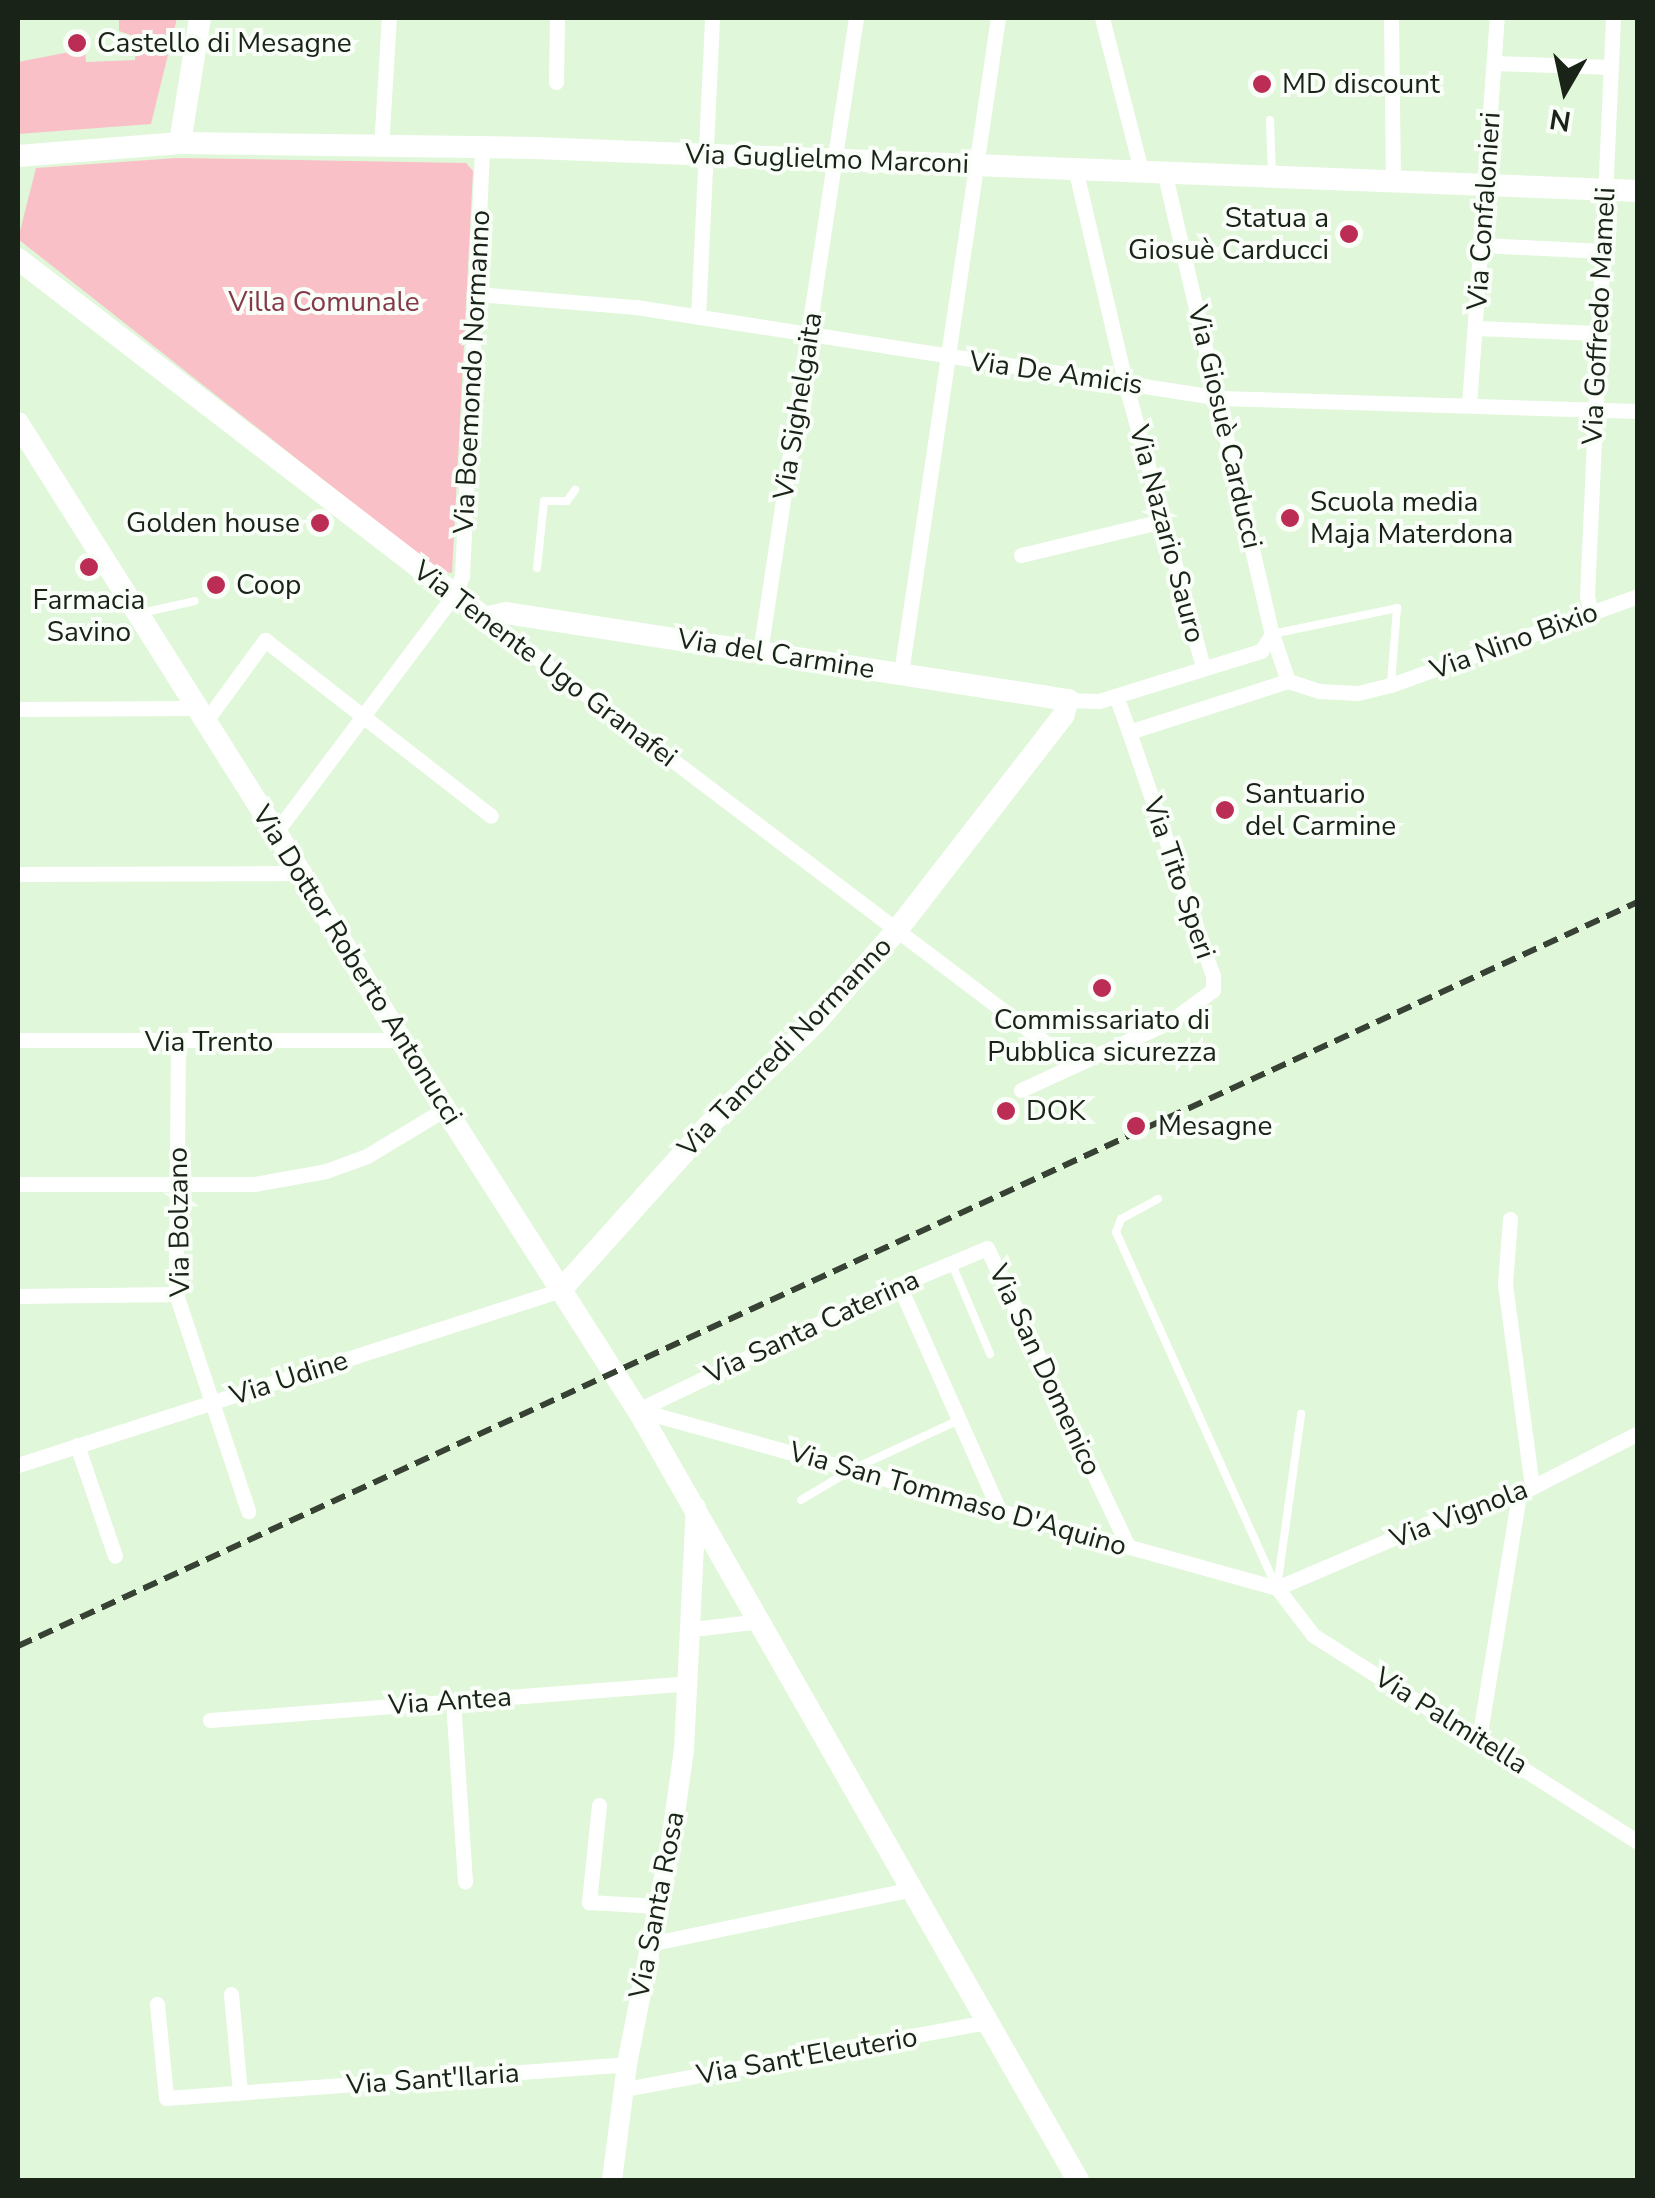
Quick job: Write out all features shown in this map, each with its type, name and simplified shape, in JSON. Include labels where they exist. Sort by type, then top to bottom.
[{"type":"main road","points":[[180,143],[200,18]]},
{"type":"main road","name":"Via Guglielmo Marconi","points":[[18,156],[180,143],[482,149],[1272,175],[1638,192]]},
{"type":"main road","name":"Via Tenente Ugo Granafei","points":[[18,259],[485,618]]},
{"type":"main road","name":"Via Dottor Roberto Antonucci","points":[[21,435],[276,832],[401,1040],[638,1410],[1078,2180]]},
{"type":"main road","name":"Via del Carmine","points":[[485,618],[533,611],[760,652],[1068,700]]},
{"type":"main road","name":"Via Tancredi Normanno","points":[[561,1290],[708,1126],[816,1022],[896,931],[1063,716],[1068,700]]},
{"type":"street","points":[[381,147],[389,18]]},
{"type":"street","points":[[556,82],[557,18]]},
{"type":"street","points":[[698,317],[712,18]]},
{"type":"street","name":"Via Sighelgaita","points":[[760,652],[856,18]]},
{"type":"street","points":[[901,674],[998,18]]},
{"type":"street","name":"Via Giosuè Carducci","points":[[1102,18],[1221,398],[1272,634],[1288,682]]},
{"type":"street","points":[[1390,18],[1393,180]]},
{"type":"street","name":"Via Confalonieri","points":[[1469,405],[1497,18]]},
{"type":"street","name":"Via Goffredo Mameli","points":[[1591,613],[1586,596],[1612,18]]},
{"type":"street","points":[[1494,63],[1610,67]]},
{"type":"street","name":"Via Boemondo Normanno","points":[[454,594],[462,576],[482,149]]},
{"type":"street","name":"Via Nazario Sauro","points":[[1075,168],[1125,382],[1203,667]]},
{"type":"street","points":[[1482,245],[1602,251]]},
{"type":"street","name":"Via De Amicis","points":[[477,294],[636,307],[1221,398],[1638,410]]},
{"type":"street","points":[[1476,328],[1597,334]]},
{"type":"street","points":[[1021,555],[1163,521]]},
{"type":"street","points":[[276,832],[454,594]]},
{"type":"street","name":"Via Nino Bixio","points":[[1288,682],[1319,691],[1358,693],[1391,685],[1638,596]]},
{"type":"street","name":"Via Tenente Ugo Granafei","points":[[485,618],[1075,1066]]},
{"type":"street","points":[[1068,700],[1099,702],[1261,652],[1272,634]]},
{"type":"street","points":[[18,709],[200,715],[265,640],[491,816]]},
{"type":"street","points":[[1116,696],[1129,732],[1288,682]]},
{"type":"street","name":"Via Tito Speri","points":[[1021,1090],[1168,1022],[1213,990],[1213,976],[1129,732]]},
{"type":"street","points":[[18,874],[299,873]]},
{"type":"street","name":"Via Trento","points":[[18,1040],[401,1040]]},
{"type":"street","name":"Via Bolzano","points":[[178,1043],[176,1294],[248,1510]]},
{"type":"street","points":[[18,1184],[254,1184],[326,1171],[367,1156],[445,1109]]},
{"type":"street","points":[[1479,1738],[1526,1490],[1505,1284],[1510,1219]]},
{"type":"street","name":"Via Santa Caterina","points":[[638,1410],[899,1284],[987,1248]]},
{"type":"street","name":"Via San Domenico","points":[[987,1248],[1128,1546]]},
{"type":"street","points":[[899,1284],[1000,1510]]},
{"type":"street","name":"Via Udine","points":[[18,1464],[561,1290]]},
{"type":"street","points":[[18,1296],[176,1294]]},
{"type":"street","name":"Via San Tommaso D'Aquino","points":[[638,1410],[1277,1588]]},
{"type":"street","name":"Via Vignola","points":[[1277,1588],[1426,1524],[1526,1490],[1638,1432]]},
{"type":"street","points":[[78,1446],[115,1556]]},
{"type":"street","name":"Via Santa Rosa","points":[[612,2180],[627,2064],[672,1842],[693,1628],[692,1522],[696,1506]]},
{"type":"street","name":"Via Palmitella","points":[[1277,1588],[1313,1636],[1638,1842]]},
{"type":"street","points":[[693,1628],[761,1621]]},
{"type":"street","name":"Via Antea","points":[[210,1720],[689,1683]]},
{"type":"street","points":[[453,1701],[465,1882]]},
{"type":"street","points":[[600,1805],[589,1902],[658,1906]]},
{"type":"street","points":[[649,1944],[912,1889]]},
{"type":"street","points":[[231,1994],[240,2093]]},
{"type":"street","name":"Via Sant'Ilaria","points":[[157,2004],[166,2098],[627,2064]]},
{"type":"street","name":"Via Sant'Eleuterio","points":[[625,2089],[988,2022]]},
{"type":"lane","points":[[1270,120],[1272,175]]},
{"type":"lane","points":[[537,568],[544,501],[567,501],[575,490]]},
{"type":"lane","points":[[136,614],[195,601]]},
{"type":"lane","points":[[1272,634],[1397,608],[1391,685]]},
{"type":"lane","points":[[1158,1199],[1121,1220],[1116,1232],[1277,1588]]},
{"type":"lane","points":[[951,1262],[990,1354]]},
{"type":"lane","points":[[1277,1588],[1300,1414]]},
{"type":"lane","points":[[801,1500],[854,1469],[959,1420]]},
{"type":"green space","points":[[119,18],[177,18],[151,124],[18,134],[18,62],[85,49],[86,62],[135,60],[136,37],[119,31]]},
{"type":"green space","name":"Villa Comunale","points":[[177,158],[466,163],[473,171],[452,573],[439,571],[18,239],[36,168]]},
{"type":"railway","points":[[18,1646],[1638,902]]},
{"type":"place","name":"Castello di Mesagne","points":[[77,43]]},
{"type":"place","name":"MD discount","points":[[1262,84]]},
{"type":"place","name":"Statua a Giosuè Carducci","points":[[1349,234]]},
{"type":"place","name":"Scuola media Maja Materdona","points":[[1290,518]]},
{"type":"place","name":"Golden house","points":[[320,523]]},
{"type":"place","name":"Farmacia Savino","points":[[89,567]]},
{"type":"place","name":"Coop","points":[[216,585]]},
{"type":"place","name":"Santuario del Carmine","points":[[1225,810]]},
{"type":"place","name":"Commissariato di Pubblica sicurezza","points":[[1102,988]]},
{"type":"place","name":"DOK","points":[[1006,1111]]},
{"type":"place","name":"Mesagne","points":[[1136,1126]]}]
